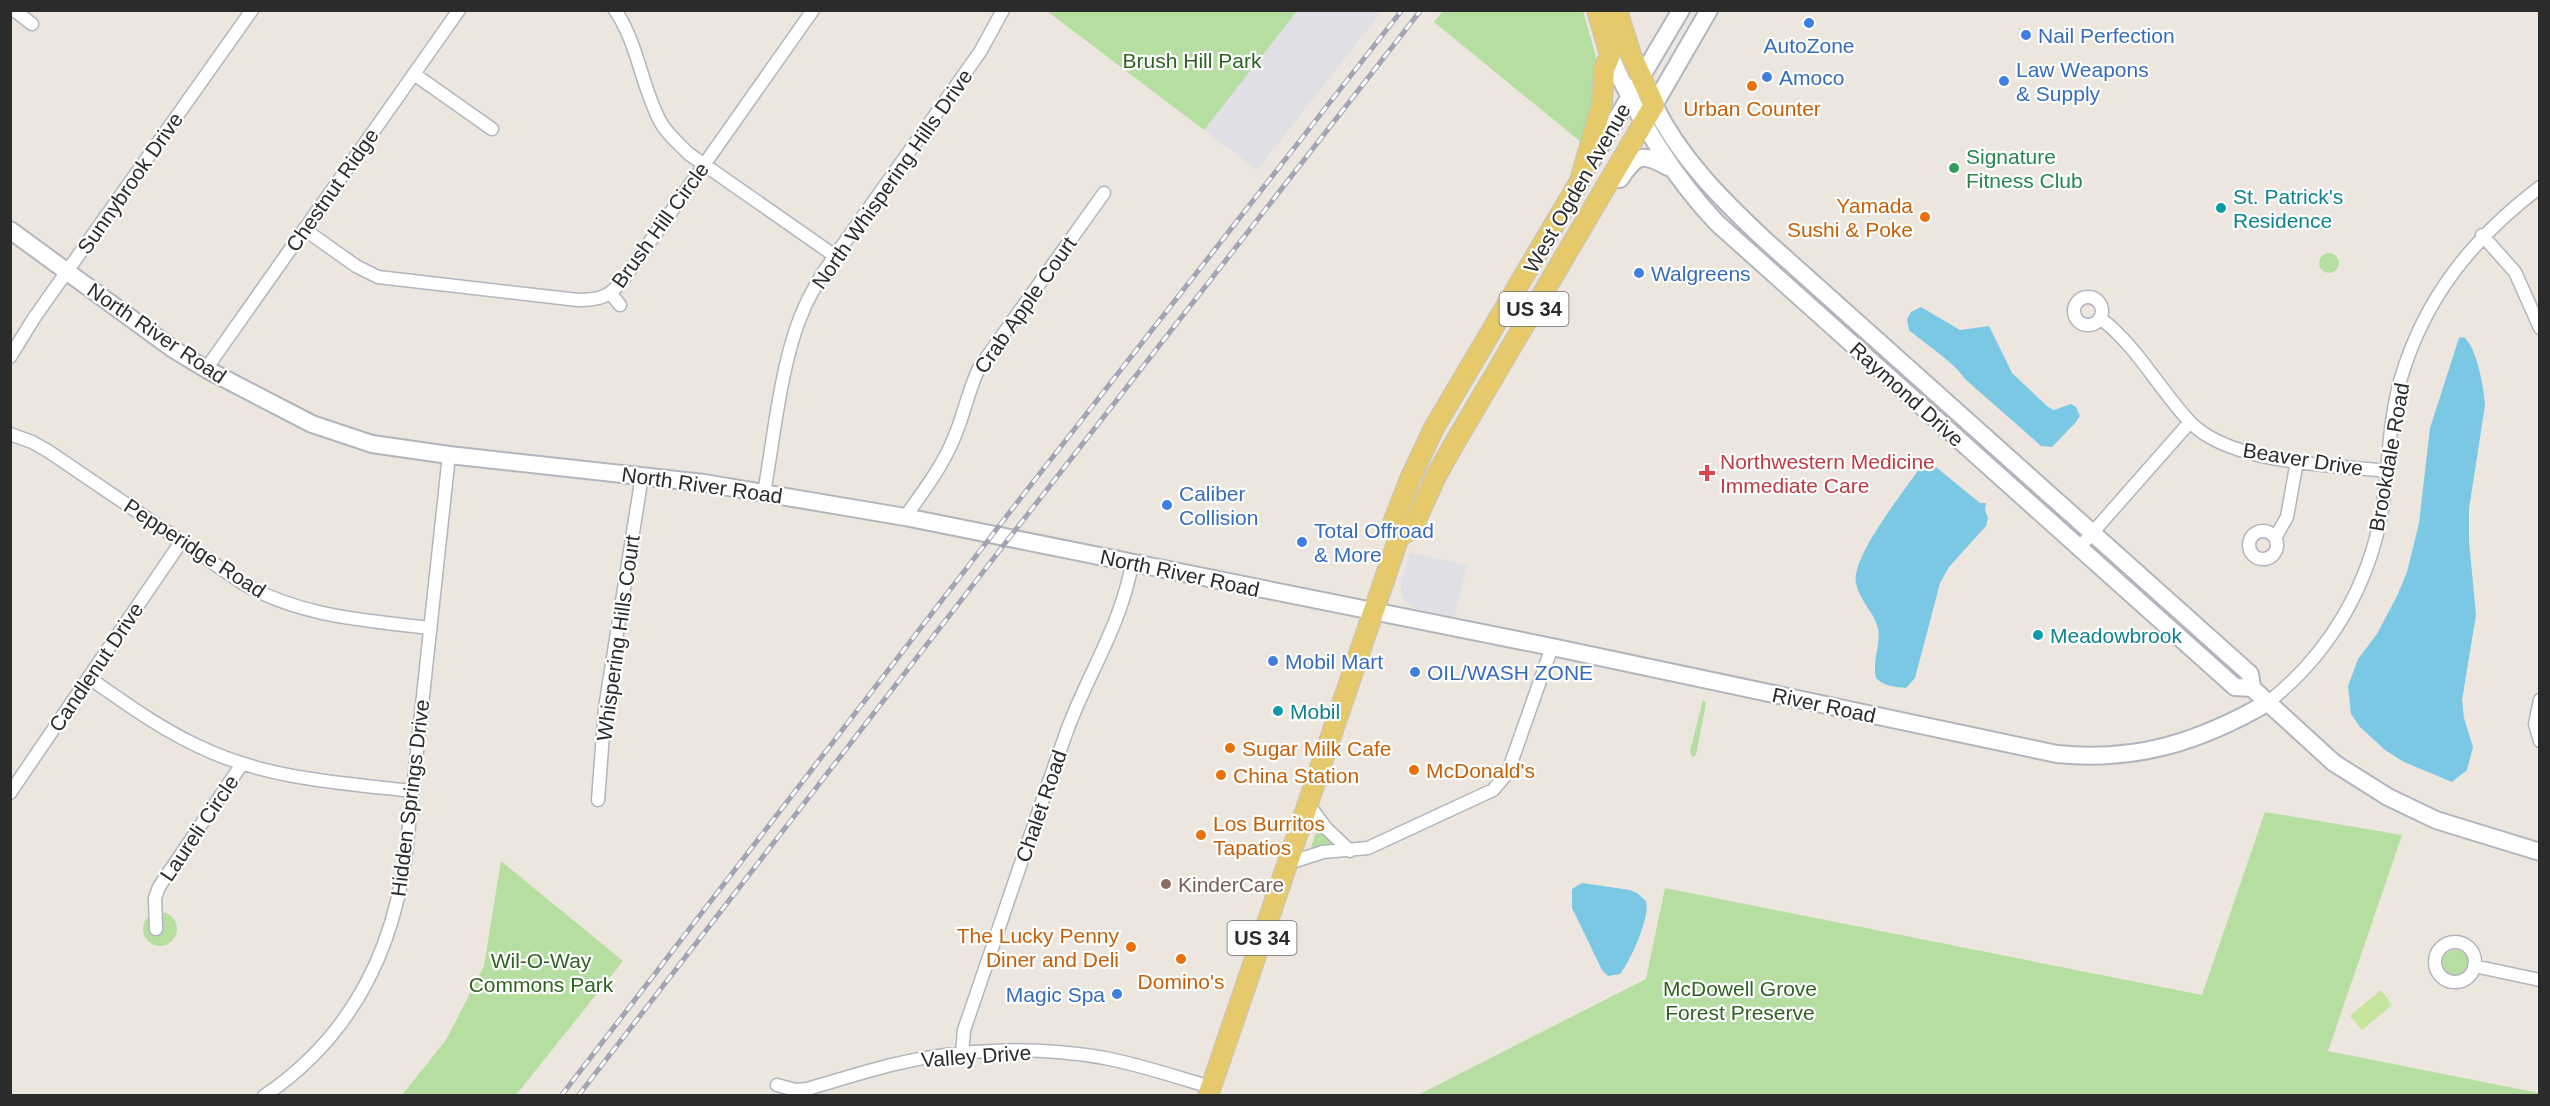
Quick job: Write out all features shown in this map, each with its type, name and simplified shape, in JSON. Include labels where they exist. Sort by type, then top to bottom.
[{"type":"main road","name":"West Ogden Avenue","points":[[1399,537],[1393,523],[1419,458],[1526,268],[1580,181],[1602,104],[1604,69],[1610,55],[1597,10]]},
{"type":"main road","name":"West Ogden Avenue","points":[[1210,1091],[1399,537],[1412,529],[1445,460],[1653,105],[1617,10]]},
{"type":"street","points":[[14,10],[32,24]]},
{"type":"street","name":"Sunnybrook Drive","points":[[10,357],[34,318],[252,10]]},
{"type":"street","name":"Chestnut Ridge","points":[[206,369],[459,10]]},
{"type":"street","points":[[615,10],[629,34],[654,108],[662,124],[683,148],[835,256]]},
{"type":"street","name":"Brush Hill Circle","points":[[304,229],[356,266],[378,277],[578,300],[603,298],[611,294],[813,10]]},
{"type":"street","name":"North Whispering Hills Drive","points":[[764,492],[795,332],[810,295],[835,256],[980,52],[1003,10]]},
{"type":"street","points":[[1580,181],[1681,10]]},
{"type":"street","points":[[1653,105],[1709,10]]},
{"type":"street","name":"Raymond Drive","points":[[1610,55],[1629,99],[1671,169],[1701,206],[1732,237],[2235,687],[2252,688]]},
{"type":"street","points":[[414,74],[492,129]]},
{"type":"street","name":"Raymond Drive","points":[[1653,105],[1675,142],[1737,213],[2250,674],[2252,688],[2334,763],[2388,797],[2436,820],[2540,852]]},
{"type":"street","points":[[1596,203],[1611,192],[1631,162],[1640,157],[1659,162],[1671,169]]},
{"type":"street","name":"Brookdale Road","points":[[2267,703],[2291,682],[2322,648],[2351,603],[2366,571],[2374,545],[2397,398],[2413,344],[2442,288],[2482,235],[2540,187]]},
{"type":"street","name":"Crab Apple Court","points":[[905,517],[945,458],[956,436],[971,385],[979,368],[1104,193]]},
{"type":"street","name":"North River Road","points":[[10,230],[173,349],[206,369],[312,424],[354,439],[449,455],[764,492],[905,517],[1374,612]]},
{"type":"street","points":[[2482,235],[2515,272],[2540,328]]},
{"type":"street","points":[[611,294],[620,305]]},
{"type":"street","name":"Beaver Drive","points":[[2100,318],[2123,336],[2190,422],[2211,438],[2236,449],[2297,460],[2387,471]]},
{"type":"street","points":[[2079,549],[2190,422]]},
{"type":"street","name":"Pepperidge Road","points":[[10,434],[48,450],[243,584],[290,606],[328,616],[430,628]]},
{"type":"street","name":"Hidden Springs Drive","points":[[264,1095],[299,1069],[323,1045],[358,999],[376,965],[399,901],[449,455]]},
{"type":"street","points":[[2275,538],[2287,517],[2297,460]]},
{"type":"street","name":"Whispering Hills Court","points":[[598,800],[605,708],[642,476]]},
{"type":"street","name":"Candlenut Drive","points":[[10,793],[181,542]]},
{"type":"street","name":"Chalet Road","points":[[962,1053],[964,1030],[971,1008],[1072,720],[1115,624],[1129,584],[1132,563]]},
{"type":"street","name":"River Road","points":[[1374,612],[1552,647],[1968,736],[2075,756],[2122,755],[2162,749],[2214,730],[2267,703]]},
{"type":"street","points":[[1289,863],[1323,852],[1368,848],[1390,840],[1493,790],[1510,766],[1552,647]]},
{"type":"street","points":[[89,678],[154,723],[181,738],[242,764],[305,779],[413,791]]},
{"type":"street","points":[[2540,700],[2535,724],[2540,741]]},
{"type":"street","name":"Laureli Circle","points":[[156,929],[155,897],[159,887],[242,764]]},
{"type":"street","points":[[1308,804],[1325,826],[1350,851]]},
{"type":"street","points":[[2474,966],[2540,980]]},
{"type":"street","name":"Valley Drive","points":[[777,1085],[796,1090],[807,1089],[892,1064],[962,1053],[1010,1050],[1073,1054],[1140,1066],[1210,1091]]},
{"type":"shaded area","points":[[1297,11],[1382,11],[1257,170],[1204,130]]},
{"type":"shaded area","points":[[1410,553],[1467,565],[1454,618],[1423,612],[1407,603],[1401,593],[1401,581]]},
{"type":"green space","name":"Brush Hill Park","points":[[1047,11],[1297,11],[1204,130]]},
{"type":"green space","points":[[1443,11],[1583,11],[1596,57],[1598,86],[1582,143],[1434,22]]},
{"type":"green space","points":[[2329,253],[2336,256],[2339,263],[2336,270],[2329,273],[2322,270],[2319,263],[2322,256]]},
{"type":"green space","points":[[1703,700],[1706,703],[1696,755],[1692,757],[1690,751]]},
{"type":"green space","name":"McDowell Grove Forest Preserve","points":[[2265,812],[2402,835],[2328,1051],[2539,1093],[2539,1095],[1418,1095],[1646,979],[1665,888],[2202,995]]},
{"type":"green space","points":[[1318,827],[1343,844],[1313,849],[1311,847]]},
{"type":"green space","name":"Wil-O-Way Commons Park","points":[[501,861],[623,961],[516,1095],[402,1095],[446,1040],[484,966]]},
{"type":"green space","points":[[160,912],[172,917],[177,929],[172,941],[160,946],[148,941],[143,929],[148,917]]},
{"type":"green space","points":[[2455,950],[2464,954],[2468,963],[2464,972],[2455,976],[2446,972],[2442,963],[2446,954]]},
{"type":"green space","points":[[2381,990],[2392,1005],[2362,1030],[2350,1016]]},
{"type":"water","points":[[1921,307],[1960,330],[1989,326],[2012,373],[2048,407],[2054,410],[2071,404],[2076,407],[2080,416],[2076,422],[2052,447],[2041,446],[1965,379],[1947,360],[1909,330],[1907,319],[1911,312]]},
{"type":"water","points":[[2464,337],[2469,342],[2476,359],[2485,405],[2469,509],[2469,541],[2476,615],[2462,700],[2464,718],[2473,747],[2467,770],[2452,782],[2404,762],[2385,750],[2360,727],[2351,714],[2348,686],[2358,659],[2377,634],[2407,572],[2419,523],[2430,428],[2459,338]]},
{"type":"water","points":[[1931,463],[1980,503],[1986,503],[1985,510],[1988,518],[1986,526],[1949,567],[1940,583],[1915,678],[1906,688],[1894,687],[1876,678],[1878,628],[1858,589],[1857,572],[1861,558],[1891,509],[1923,464]]},
{"type":"water","points":[[1582,883],[1630,890],[1646,901],[1643,928],[1620,974],[1608,976],[1602,970],[1572,908],[1572,889]]},
{"type":"railway","points":[[561,1096],[1009,513],[1402,10]]},
{"type":"railway","points":[[578,1096],[1421,10]]},
{"type":"place","name":"AutoZone","points":[[1809,23]]},
{"type":"place","name":"Nail Perfection","points":[[2026,35]]},
{"type":"place","name":"Amoco","points":[[1767,77]]},
{"type":"place","name":"Law Weapons & Supply","points":[[2004,81]]},
{"type":"place","name":"Urban Counter","points":[[1752,86]]},
{"type":"place","name":"Signature Fitness Club","points":[[1954,168]]},
{"type":"place","name":"St. Patrick's Residence","points":[[2221,208]]},
{"type":"place","name":"Yamada Sushi & Poke","points":[[1925,217]]},
{"type":"place","name":"Walgreens","points":[[1639,273]]},
{"type":"place","name":"Northwestern Medicine Immediate Care","points":[[1707,473]]},
{"type":"place","name":"Caliber Collision","points":[[1167,505]]},
{"type":"place","name":"Total Offroad & More","points":[[1302,542]]},
{"type":"place","name":"Meadowbrook","points":[[2038,635]]},
{"type":"place","name":"Mobil Mart","points":[[1273,661]]},
{"type":"place","name":"OIL/WASH ZONE","points":[[1415,672]]},
{"type":"place","name":"Mobil","points":[[1278,711]]},
{"type":"place","name":"Sugar Milk Cafe","points":[[1230,748]]},
{"type":"place","name":"McDonald's","points":[[1414,770]]},
{"type":"place","name":"China Station","points":[[1221,775]]},
{"type":"place","name":"Los Burritos Tapatios","points":[[1201,835]]},
{"type":"place","name":"KinderCare","points":[[1166,884]]},
{"type":"place","name":"The Lucky Penny Diner and Deli","points":[[1131,947]]},
{"type":"place","name":"Domino's","points":[[1181,959]]},
{"type":"place","name":"Magic Spa","points":[[1117,994]]}]
